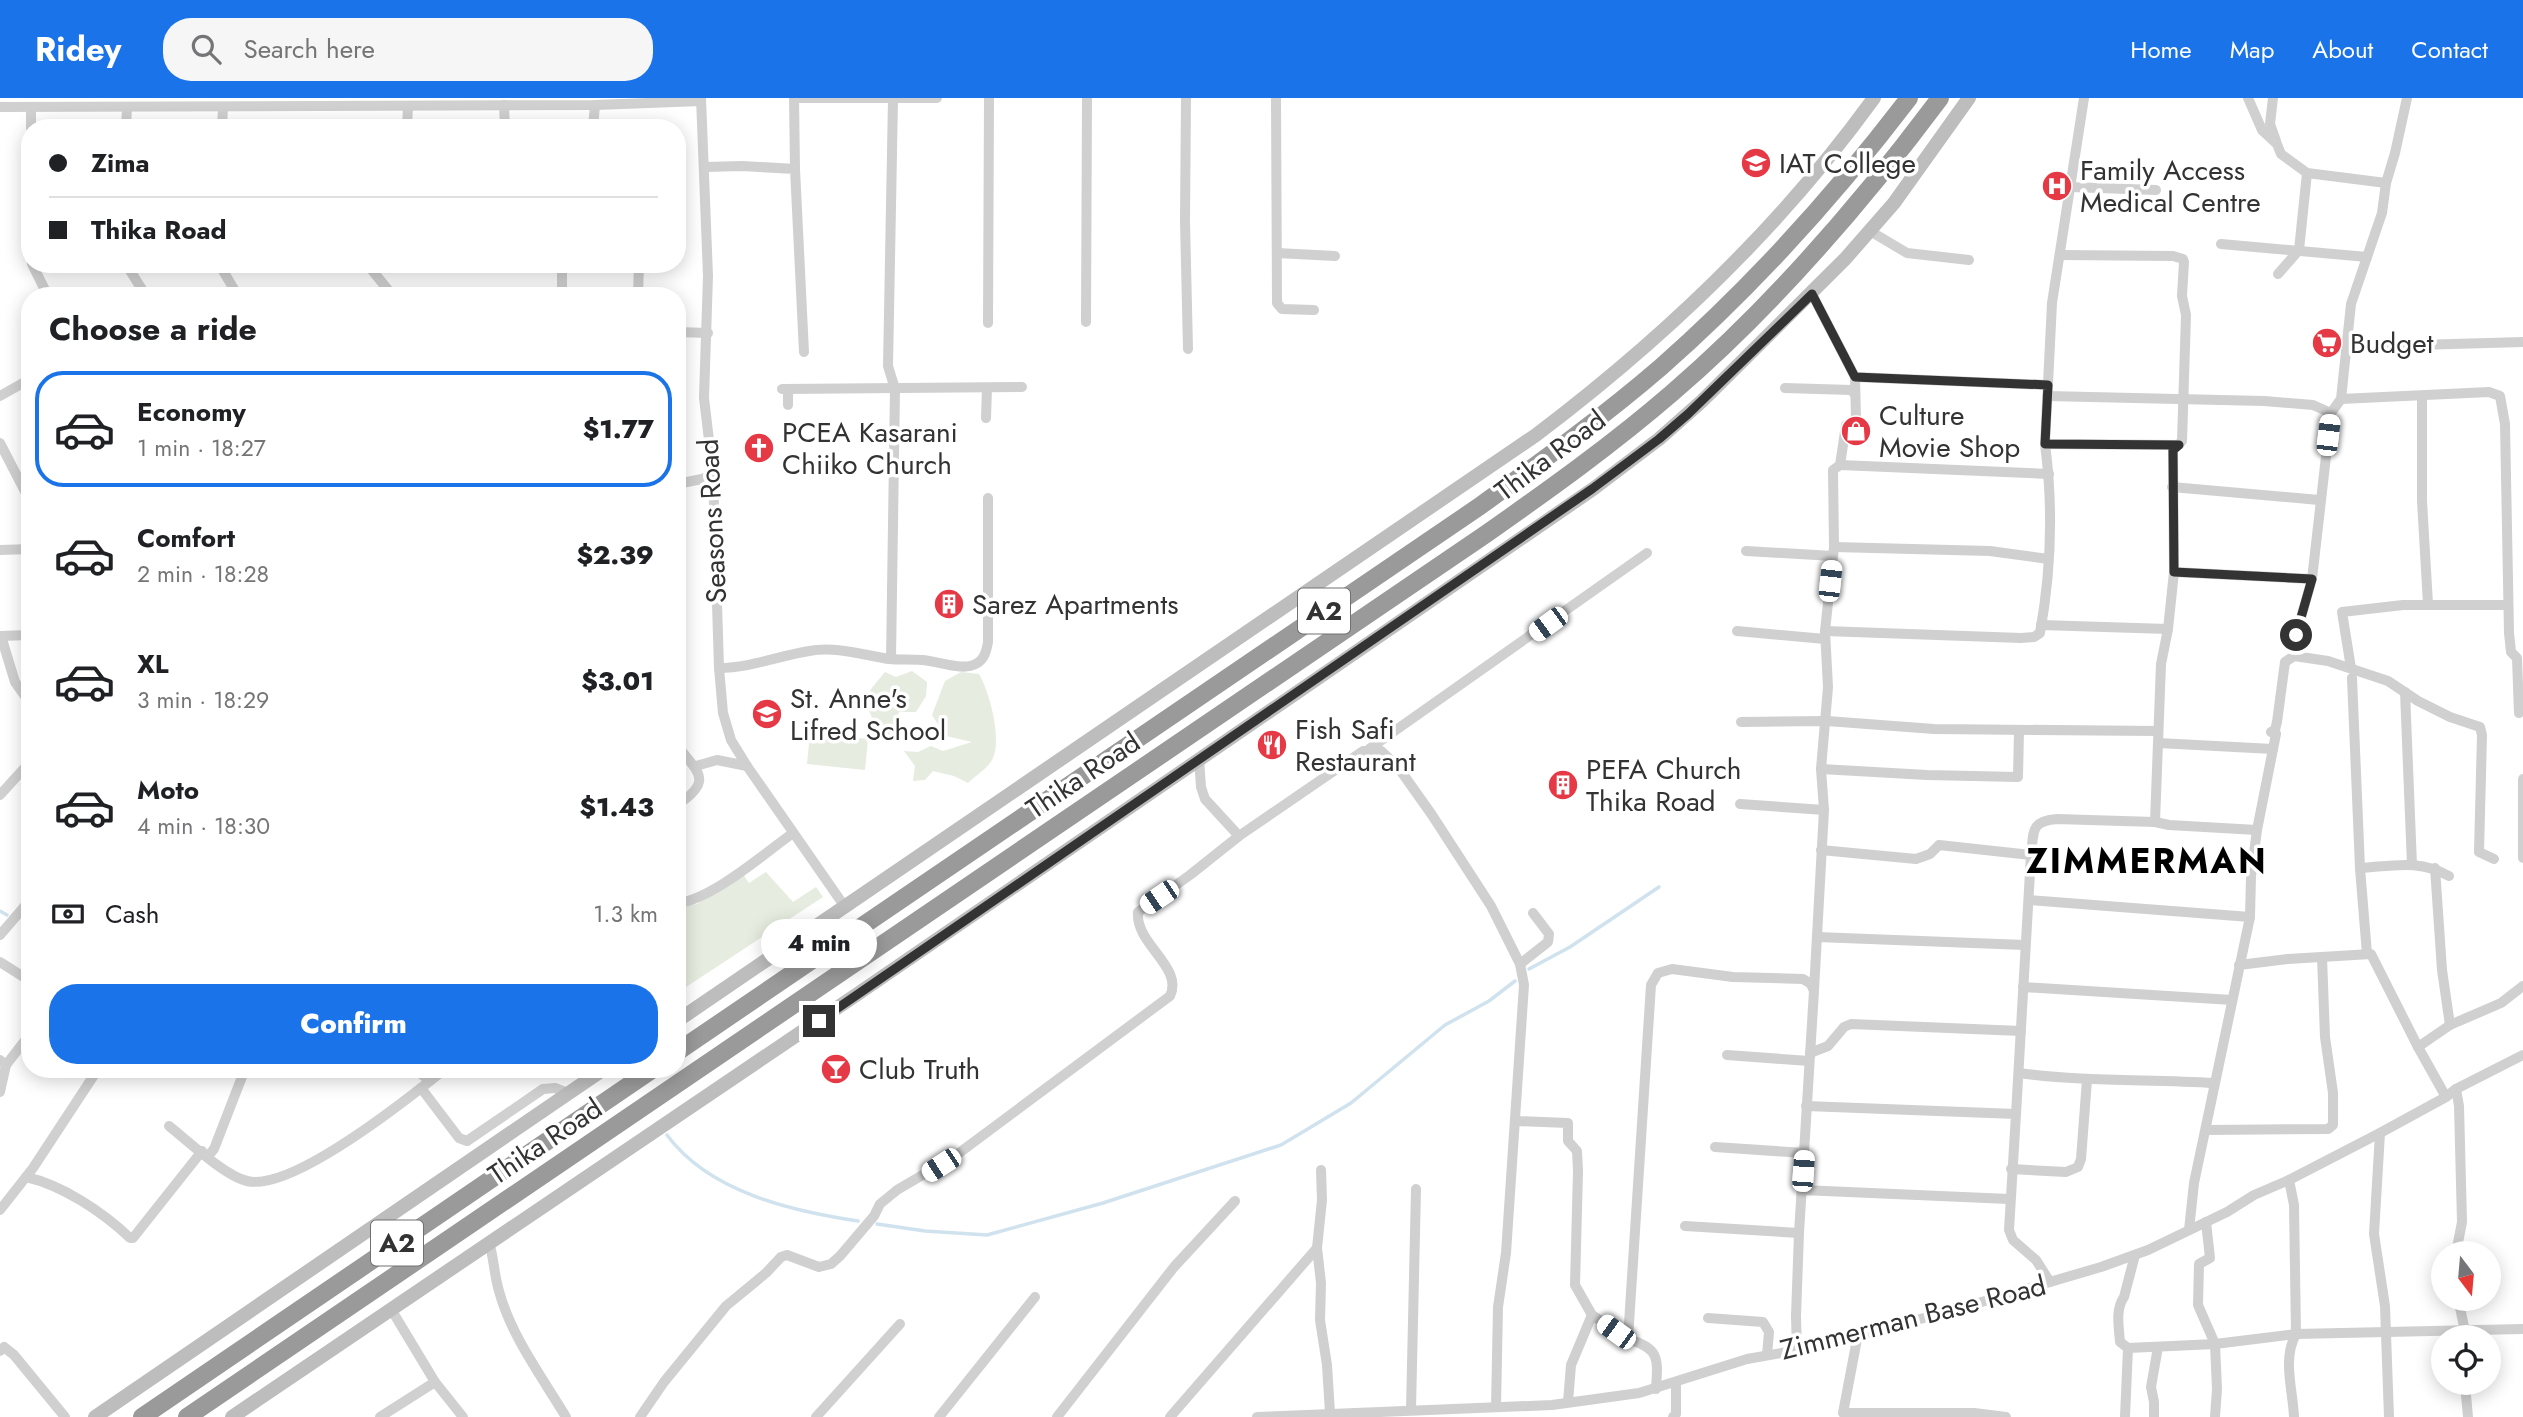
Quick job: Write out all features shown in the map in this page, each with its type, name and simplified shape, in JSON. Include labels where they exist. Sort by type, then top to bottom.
[{"type":"highway","name":"Thika Road","points":[[686,1046],[1480,506],[1558,450],[1661,366],[1749,285],[1813,216],[1872,147],[1909,98]]},
{"type":"highway","name":"Thika Road","points":[[686,1078],[1568,476],[1673,392],[1762,308],[1827,238],[1889,165],[1940,98]]},
{"type":"highway","name":"Thika Road","points":[[142,1417],[640,1078]]},
{"type":"highway","name":"Thika Road","points":[[187,1417],[686,1078]]},
{"type":"main road","name":"Thika Road","points":[[686,1015],[1219,653],[1574,406],[1692,304],[1730,267],[1837,149],[1874,98]]},
{"type":"main road","name":"Thika Road","points":[[232,1417],[802,1032],[1570,505],[1659,439],[1812,294],[1870,231],[1910,182],[1969,98]]},
{"type":"main road","name":"Thika Road","points":[[95,1417],[590,1078]]},
{"type":"street","points":[[804,352],[794,169],[794,98],[937,98]]},
{"type":"street","points":[[988,323],[989,98]]},
{"type":"street","points":[[1086,322],[1087,98]]},
{"type":"street","points":[[1186,98],[1188,349]]},
{"type":"street","points":[[1276,98],[1278,306],[1282,309],[1314,310]]},
{"type":"street","points":[[1737,631],[2021,638],[2040,633],[2048,559],[2049,474],[2045,444],[2052,303],[2084,98]]},
{"type":"street","points":[[2248,98],[2262,130],[2277,144]]},
{"type":"street","points":[[2273,98],[2270,124],[2283,157],[2307,173],[2386,183]]},
{"type":"street","points":[[2294,656],[2297,628],[2312,579],[2331,413],[2341,399],[2351,304],[2382,213],[2386,183],[2407,98]]},
{"type":"street","points":[[0,107],[80,102],[127,107],[172,102],[223,107],[260,102],[359,102],[408,106],[457,102],[595,105],[701,99]]},
{"type":"street","name":"Seasons Road","points":[[701,99],[708,333],[704,397],[713,474],[719,668],[726,726],[747,766],[845,907]]},
{"type":"street","points":[[891,659],[895,389],[888,366],[893,99]]},
{"type":"street","points":[[504,105],[505,119]]},
{"type":"street","points":[[594,119],[595,105]]},
{"type":"street","points":[[407,119],[408,106]]},
{"type":"street","points":[[31,107],[32,119]]},
{"type":"street","points":[[126,119],[127,107]]},
{"type":"street","points":[[222,119],[223,107]]},
{"type":"street","points":[[705,167],[794,169]]},
{"type":"street","points":[[2278,274],[2296,257],[2299,250],[2307,173]]},
{"type":"street","points":[[2070,187],[2156,190]]},
{"type":"street","points":[[1870,231],[1907,253],[1969,260]]},
{"type":"street","points":[[2221,244],[2367,257]]},
{"type":"street","points":[[1277,253],[1335,256]]},
{"type":"street","points":[[2060,255],[2183,258],[2182,296],[2186,315],[2182,441],[2173,450],[2174,572],[2161,664],[2155,822]]},
{"type":"street","points":[[375,273],[386,287]]},
{"type":"street","points":[[1797,1351],[1798,1233],[1824,810],[1821,769],[1827,721],[1825,635],[1834,551],[1832,485],[1833,470],[1839,465],[1846,425],[1856,421],[1855,377],[1812,294]]},
{"type":"street","points":[[686,332],[708,333]]},
{"type":"street","points":[[2347,346],[2523,342]]},
{"type":"street","points":[[1855,377],[2264,401],[2313,405],[2331,413]]},
{"type":"street","points":[[0,396],[21,384]]},
{"type":"street","points":[[986,418],[987,387]]},
{"type":"street","points":[[788,405],[785,389],[1022,387]]},
{"type":"street","points":[[1785,388],[1851,390],[1855,394]]},
{"type":"street","points":[[2341,399],[2489,392],[2497,394],[2502,401],[2505,424],[2507,606],[2511,652],[2517,658],[2519,713]]},
{"type":"street","points":[[2422,397],[2422,501],[2428,604]]},
{"type":"street","points":[[0,443],[21,484]]},
{"type":"street","points":[[2045,444],[2179,445]]},
{"type":"street","points":[[1839,465],[2049,474]]},
{"type":"street","points":[[686,483],[702,480],[713,474]]},
{"type":"street","points":[[2172,487],[2319,500]]},
{"type":"street","points":[[719,668],[752,666],[810,650],[864,653],[891,659],[943,662],[961,667],[977,663],[985,656],[988,642],[988,498]]},
{"type":"street","points":[[0,550],[21,550]]},
{"type":"street","points":[[1746,551],[1990,551],[2048,559]]},
{"type":"street","points":[[1369,750],[1647,554]]},
{"type":"street","points":[[2174,572],[2312,579]]},
{"type":"street","points":[[2367,954],[2351,673],[2342,612],[2428,604],[2460,607],[2507,606]]},
{"type":"street","points":[[2041,625],[2168,629]]},
{"type":"street","points":[[21,635],[1,636],[15,682],[21,690]]},
{"type":"street","points":[[2189,1230],[2194,1183],[2250,917],[2251,876],[2257,830],[2276,734],[2271,732],[2275,730],[2277,722],[2285,662],[2294,656],[2328,661],[2351,673],[2388,681],[2450,717],[2480,727],[2479,852],[2494,859]]},
{"type":"street","points":[[2405,692],[2412,865]]},
{"type":"street","points":[[1741,722],[1827,721],[1934,729],[2158,731]]},
{"type":"street","points":[[1821,769],[2018,777],[2019,730]]},
{"type":"street","points":[[2158,743],[2273,749]]},
{"type":"street","points":[[640,1417],[664,1382],[726,1306],[781,1257],[787,1255],[819,1267],[831,1264],[874,1216],[880,1205],[897,1190],[955,1156],[1170,996],[1173,986],[1171,974],[1141,932],[1138,912],[1239,836],[1316,782],[1363,751],[1369,750],[1381,751],[1387,755],[1432,815],[1490,906],[1520,964],[1524,985],[1517,1121],[1506,1253],[1498,1307],[1496,1406]]},
{"type":"street","points":[[686,755],[696,766],[699,779],[697,788],[686,797]]},
{"type":"street","points":[[1199,759],[1201,787],[1205,799],[1239,836]]},
{"type":"street","points":[[696,766],[717,760],[747,766]]},
{"type":"street","points":[[0,794],[21,771]]},
{"type":"street","points":[[2523,779],[2523,858]]},
{"type":"street","points":[[1740,804],[1824,810]]},
{"type":"street","points":[[2050,1282],[2036,1260],[2013,1240],[2009,1230],[2034,828],[2042,820],[2155,822],[2257,830]]},
{"type":"street","points":[[686,901],[708,892],[793,833]]},
{"type":"street","points":[[1821,850],[1916,859],[1930,854],[1939,845],[2031,855]]},
{"type":"street","points":[[2360,868],[2412,865],[2435,868],[2449,876]]},
{"type":"street","points":[[2435,868],[2442,970],[2450,1026]]},
{"type":"street","points":[[2029,900],[2250,917]]},
{"type":"street","points":[[0,935],[21,910]]},
{"type":"street","points":[[1520,964],[1548,942],[1549,934],[1533,913]]},
{"type":"street","points":[[1817,937],[2025,945]]},
{"type":"street","points":[[2239,965],[2371,954],[2446,1097]]},
{"type":"street","points":[[2206,1130],[2328,1129],[2333,1125],[2333,1093],[2325,1037],[2322,957]]},
{"type":"street","points":[[0,962],[21,975]]},
{"type":"street","points":[[1628,1339],[1650,999],[1657,973],[1672,969],[1733,977],[1790,977],[1803,979],[1811,984],[1814,991]]},
{"type":"street","points":[[2418,1047],[2450,1026],[2501,1003],[2523,986]]},
{"type":"street","points":[[2023,987],[2232,1000]]},
{"type":"street","points":[[1727,1055],[1809,1057],[1828,1046],[1844,1027],[1851,1024],[2021,1031]]},
{"type":"street","points":[[0,1092],[3,1063],[21,1044]]},
{"type":"street","name":"Zimmerman Base Road","points":[[1257,1417],[1568,1402],[1639,1393],[1767,1355],[1797,1351],[1961,1308],[2135,1255],[2289,1180],[2523,1055]]},
{"type":"street","points":[[2019,1073],[2087,1080],[2214,1083]]},
{"type":"street","points":[[0,1210],[26,1177],[92,1078]]},
{"type":"street","points":[[26,1177],[40,1180],[63,1192],[133,1238],[205,1154],[214,1149],[242,1078]]},
{"type":"street","points":[[426,1078],[430,1081]]},
{"type":"street","points":[[169,1126],[226,1171],[244,1181],[254,1182],[297,1172],[374,1123],[434,1078]]},
{"type":"street","points":[[2011,1168],[2066,1172],[2078,1167],[2081,1159],[2087,1080]]},
{"type":"street","points":[[421,1088],[459,1138],[467,1141],[543,1089],[555,1088],[568,1093]]},
{"type":"street","points":[[2456,1089],[2459,1106],[2462,1222],[2458,1241]]},
{"type":"street","points":[[1806,1106],[2016,1114]]},
{"type":"street","points":[[1517,1121],[1568,1123],[1568,1141],[1577,1151],[1578,1171],[1574,1285],[1592,1315],[1656,1354],[1656,1389]]},
{"type":"street","points":[[2380,1133],[2374,1234],[2385,1306],[2389,1417]]},
{"type":"street","points":[[1715,1147],[1804,1153]]},
{"type":"street","points":[[1321,1170],[1322,1200],[1317,1248],[1321,1283],[1320,1320],[1327,1365],[1330,1413]]},
{"type":"street","points":[[2289,1180],[2294,1205],[2296,1334],[2289,1347],[2288,1359],[2294,1417]]},
{"type":"street","points":[[1411,1409],[1416,1189]]},
{"type":"street","points":[[1802,1190],[2009,1199]]},
{"type":"street","points":[[1057,1417],[1174,1267],[1235,1201]]},
{"type":"street","points":[[2206,1222],[2210,1258],[2199,1264],[2198,1305],[2215,1344],[2215,1417]]},
{"type":"street","points":[[1685,1226],[1798,1233]]},
{"type":"street","points":[[489,1242],[498,1290],[516,1332],[566,1417]]},
{"type":"street","points":[[1170,1417],[1317,1248]]},
{"type":"street","points":[[2135,1255],[2124,1297],[2120,1301],[2118,1317],[2120,1342],[2128,1348],[2215,1344],[2296,1334],[2431,1334]]},
{"type":"street","points":[[939,1417],[1035,1297]]},
{"type":"street","points":[[391,1309],[435,1382],[463,1417]]},
{"type":"street","points":[[1568,1402],[1571,1365],[1592,1315]]},
{"type":"street","points":[[1708,1318],[1763,1322],[1769,1332],[1767,1355]]},
{"type":"street","points":[[816,1417],[900,1324]]},
{"type":"street","points":[[2501,1331],[2523,1329]]},
{"type":"street","points":[[1858,1334],[1843,1413],[1974,1413],[2006,1417]]},
{"type":"street","points":[[2154,1417],[2151,1387],[2158,1346]]},
{"type":"street","points":[[1,1347],[21,1363],[65,1417]]},
{"type":"street","points":[[2125,1417],[2128,1348]]},
{"type":"street","points":[[380,1417],[435,1382]]},
{"type":"street","points":[[1673,1417],[1676,1414],[1676,1383]]},
{"type":"street","points":[[2466,1395],[2468,1417]]},
{"type":"shaded area","points":[[912,671],[927,682],[926,696],[916,712],[899,712],[889,740],[870,734],[875,725],[865,701],[871,689],[885,672],[896,677]]},
{"type":"shaded area","points":[[961,672],[979,674],[987,692],[996,741],[992,760],[968,783],[933,771],[925,780],[913,781],[915,766],[904,751],[918,752],[931,746],[943,751],[972,742],[946,736],[932,715],[945,681]]},
{"type":"shaded area","points":[[810,733],[868,739],[865,770],[807,764]]},
{"type":"shaded area","points":[[766,872],[793,902],[816,887],[823,897],[686,987],[686,906],[697,904],[743,874],[749,883]]},
{"type":"waterway","points":[[1529,969],[1570,947],[1659,887]]},
{"type":"waterway","points":[[0,911],[7,915]]},
{"type":"waterway","points":[[877,1224],[925,1231],[987,1235],[1103,1203],[1281,1145],[1351,1103],[1445,1025],[1489,1001],[1515,981]]},
{"type":"waterway","points":[[667,1135],[685,1155],[728,1185],[779,1204],[858,1221]]},
{"type":"place","name":"IAT College","points":[[1756,163]]},
{"type":"place","name":"Family Access Medical Centre","points":[[2057,186]]},
{"type":"place","name":"Budget","points":[[2327,343]]},
{"type":"place","name":"Culture Movie Shop","points":[[1856,431]]},
{"type":"place","name":"PCEA Kasarani Chiiko Church","points":[[759,448]]},
{"type":"place","name":"Sarez Apartments","points":[[949,604]]},
{"type":"place","name":"St. Anne's Lifred School","points":[[767,714]]},
{"type":"place","name":"Fish Safi Restaurant","points":[[1272,745]]},
{"type":"place","name":"PEFA Church Thika Road","points":[[1563,785]]},
{"type":"place","name":"Club Truth","points":[[836,1069]]},
{"type":"district","name":"ZIMMERMAN","points":[[2147,861]]},
{"type":"route","points":[[819,1021],[1592,489],[1688,414],[1812,294],[1855,377],[2048,385],[2045,444],[2179,445],[2173,450],[2174,572],[2312,579],[2296,635]]}]
